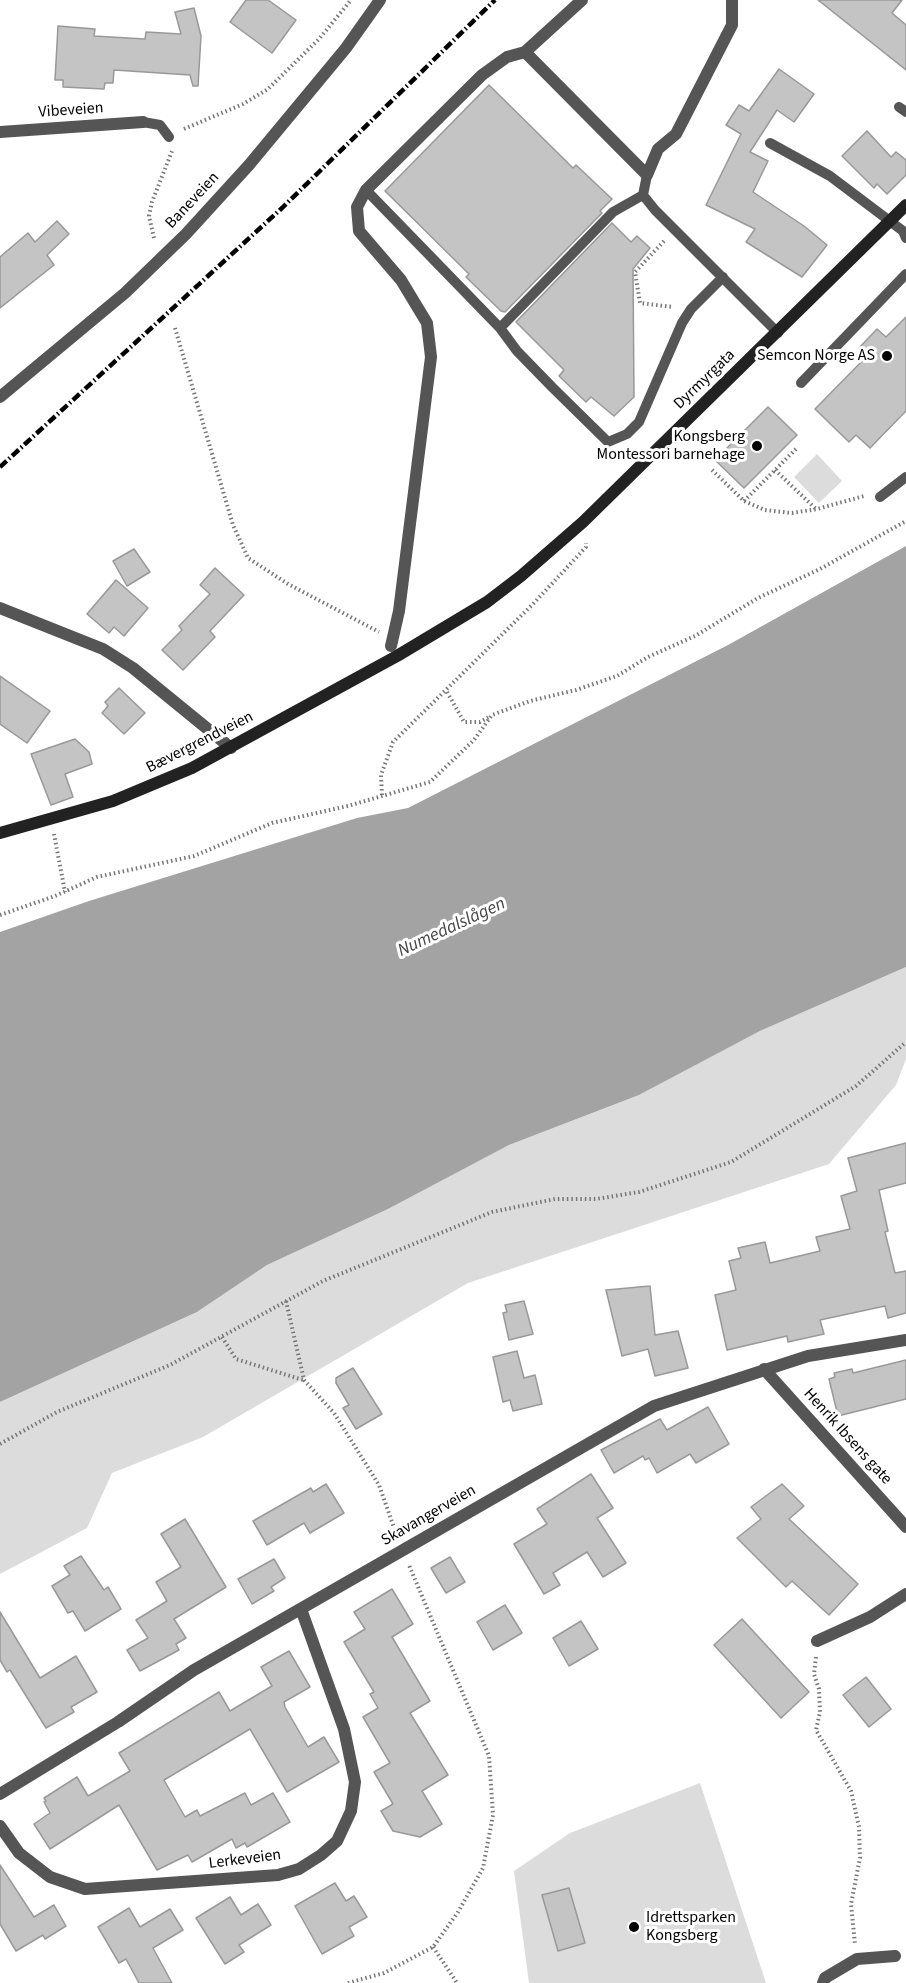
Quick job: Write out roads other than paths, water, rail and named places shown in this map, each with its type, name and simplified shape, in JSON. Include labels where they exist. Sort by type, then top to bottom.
[{"type":"main road","name":"Dyrmyrgata","points":[[403,653],[487,602],[583,522],[906,205]]},
{"type":"main road","name":"Bævergrendveien","points":[[0,833],[52,820],[153,786],[231,748],[403,653]]},
{"type":"street","name":"Baneveien","points":[[0,397],[125,293],[186,234],[249,165],[346,48],[380,0]]},
{"type":"street","points":[[391,646],[399,611],[431,357],[427,323],[401,280],[359,231],[357,207],[366,190],[482,75],[507,57],[525,52],[582,0]]},
{"type":"street","points":[[525,52],[647,175],[658,149],[676,134],[732,25],[732,0]]},
{"type":"street","name":"Vibeveien","points":[[0,132],[143,122]]},
{"type":"street","points":[[0,608],[103,649],[134,668],[231,748]]},
{"type":"street","name":"Skavangerveien","points":[[0,1794],[118,1722],[194,1670],[580,1446],[654,1406],[808,1356],[906,1340]]},
{"type":"street","name":"Henrik Ibsens gate","points":[[764,1370],[906,1527]]},
{"type":"street","points":[[817,1641],[870,1617],[906,1593]]},
{"type":"street","name":"Lerkeveien","points":[[0,1826],[19,1853],[50,1877],[85,1889],[278,1875],[299,1869],[321,1855],[337,1841],[351,1811],[355,1782],[344,1730],[301,1609]]},
{"type":"street","points":[[823,1983],[825,1978],[857,1959],[895,1956]]},
{"type":"lane","points":[[143,122],[160,124],[169,137]]},
{"type":"lane","points":[[770,144],[830,176],[905,233]]},
{"type":"lane","points":[[500,328],[613,212],[643,195],[647,175]]},
{"type":"lane","points":[[366,190],[500,328],[517,351],[608,442],[627,435],[639,422],[665,357],[691,309],[723,277]]},
{"type":"lane","points":[[643,195],[778,333]]},
{"type":"lane","points":[[801,383],[906,274]]},
{"type":"lane","points":[[880,497],[906,477]]},
{"type":"water","name":"Numedalslågen","points":[[906,546],[906,967],[760,1031],[639,1095],[509,1145],[388,1209],[267,1265],[197,1312],[0,1402],[0,932],[89,901],[357,818],[408,808],[728,645]]},
{"type":"railway","points":[[0,467],[282,208],[495,0]]},
{"type":"place","name":"Semcon Norge AS","points":[[887,356]]},
{"type":"place","name":"Kongsberg Montessori barnehage","points":[[757,446]]},
{"type":"place","name":"Idrettsparken Kongsberg","points":[[634,1927]]}]
